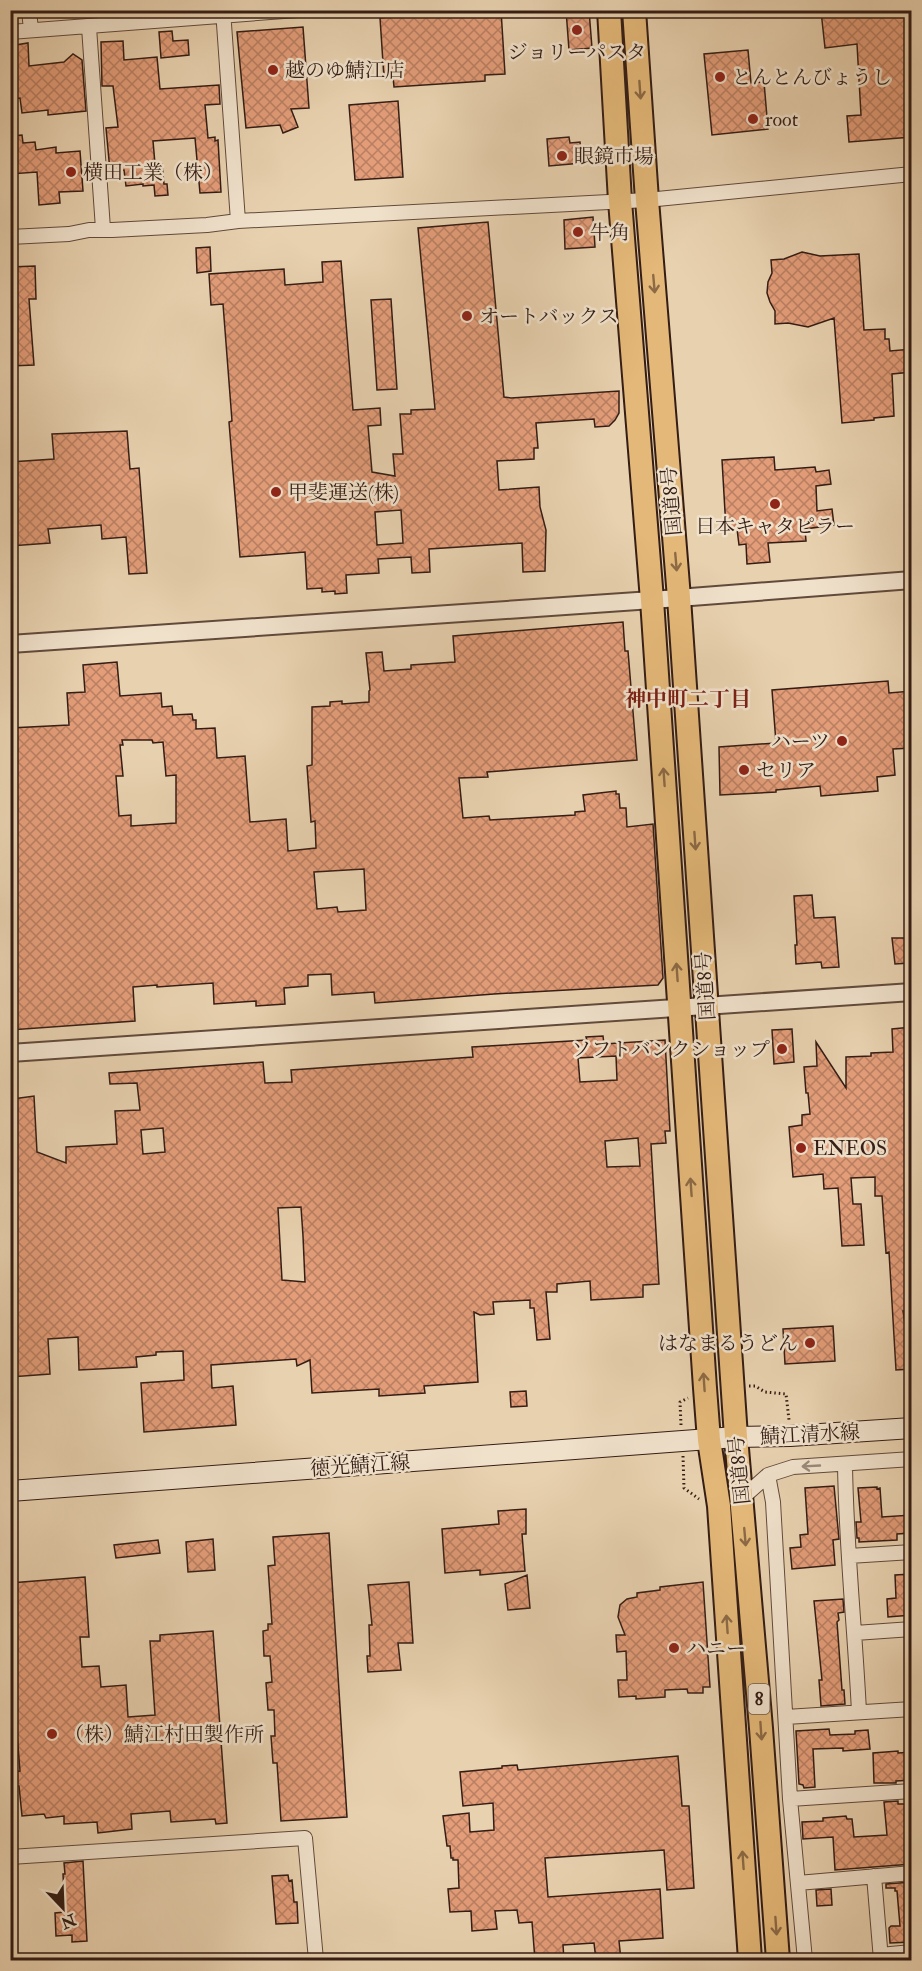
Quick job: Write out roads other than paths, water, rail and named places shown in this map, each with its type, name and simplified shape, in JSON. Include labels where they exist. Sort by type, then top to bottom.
[{"type":"highway","name":"国道8号","points":[[609,10],[620,201],[652,600],[709,1440],[719,1506],[750,1960]]},
{"type":"highway","name":"国道8号","points":[[634,10],[679,598],[736,1437],[778,1960]]},
{"type":"main road","name":"鯖江清水線","points":[[709,1440],[912,1428]]},
{"type":"main road","name":"徳光鯖江線","points":[[10,1491],[709,1440]]},
{"type":"street","points":[[29,10],[31,30]]},
{"type":"street","points":[[10,32],[89,27],[223,13],[297,10]]},
{"type":"street","points":[[223,13],[238,221]]},
{"type":"street","points":[[89,27],[103,229]]},
{"type":"street","points":[[10,237],[69,234],[103,229],[207,225],[238,221],[647,200],[912,174]]},
{"type":"street","points":[[10,644],[912,580]]},
{"type":"street","points":[[10,1053],[912,992]]},
{"type":"street","points":[[741,1499],[768,1475],[793,1467],[912,1459]]},
{"type":"street","points":[[845,1464],[859,1713]]},
{"type":"street","points":[[768,1475],[773,1502],[790,1799],[805,1960]]},
{"type":"street","points":[[849,1556],[912,1552]]},
{"type":"street","points":[[855,1633],[912,1629]]},
{"type":"street","points":[[786,1717],[912,1708]]},
{"type":"street","points":[[790,1799],[912,1791]]},
{"type":"street","points":[[10,1857],[305,1838],[316,1960]]},
{"type":"street","points":[[798,1883],[912,1873]]},
{"type":"street","points":[[874,1876],[880,1958],[912,1952]]},
{"type":"place","name":"ジョリーパスタ","points":[[577,30]]},
{"type":"place","name":"越のゆ鯖江店","points":[[273,70]]},
{"type":"place","name":"とんとんびょうし","points":[[720,77]]},
{"type":"place","name":"root","points":[[753,119]]},
{"type":"place","name":"眼鏡市場","points":[[562,156]]},
{"type":"place","name":"横田工業（株）","points":[[71,172]]},
{"type":"place","name":"牛角","points":[[578,232]]},
{"type":"place","name":"オートバックス","points":[[467,316]]},
{"type":"place","name":"甲斐運送(株)","points":[[276,492]]},
{"type":"place","name":"日本キャタピラー","points":[[775,504]]},
{"type":"place","name":"ハーツ","points":[[842,741]]},
{"type":"place","name":"セリア","points":[[744,770]]},
{"type":"place","name":"ソフトバンクショップ","points":[[782,1049]]},
{"type":"place","name":"ENEOS","points":[[801,1148]]},
{"type":"place","name":"はなまるうどん","points":[[810,1343]]},
{"type":"place","name":"ハニー","points":[[674,1648]]},
{"type":"place","name":"（株）鯖江村田製作所","points":[[52,1734]]},
{"type":"district","name":"神中町二丁目","points":[[688,699]]}]
